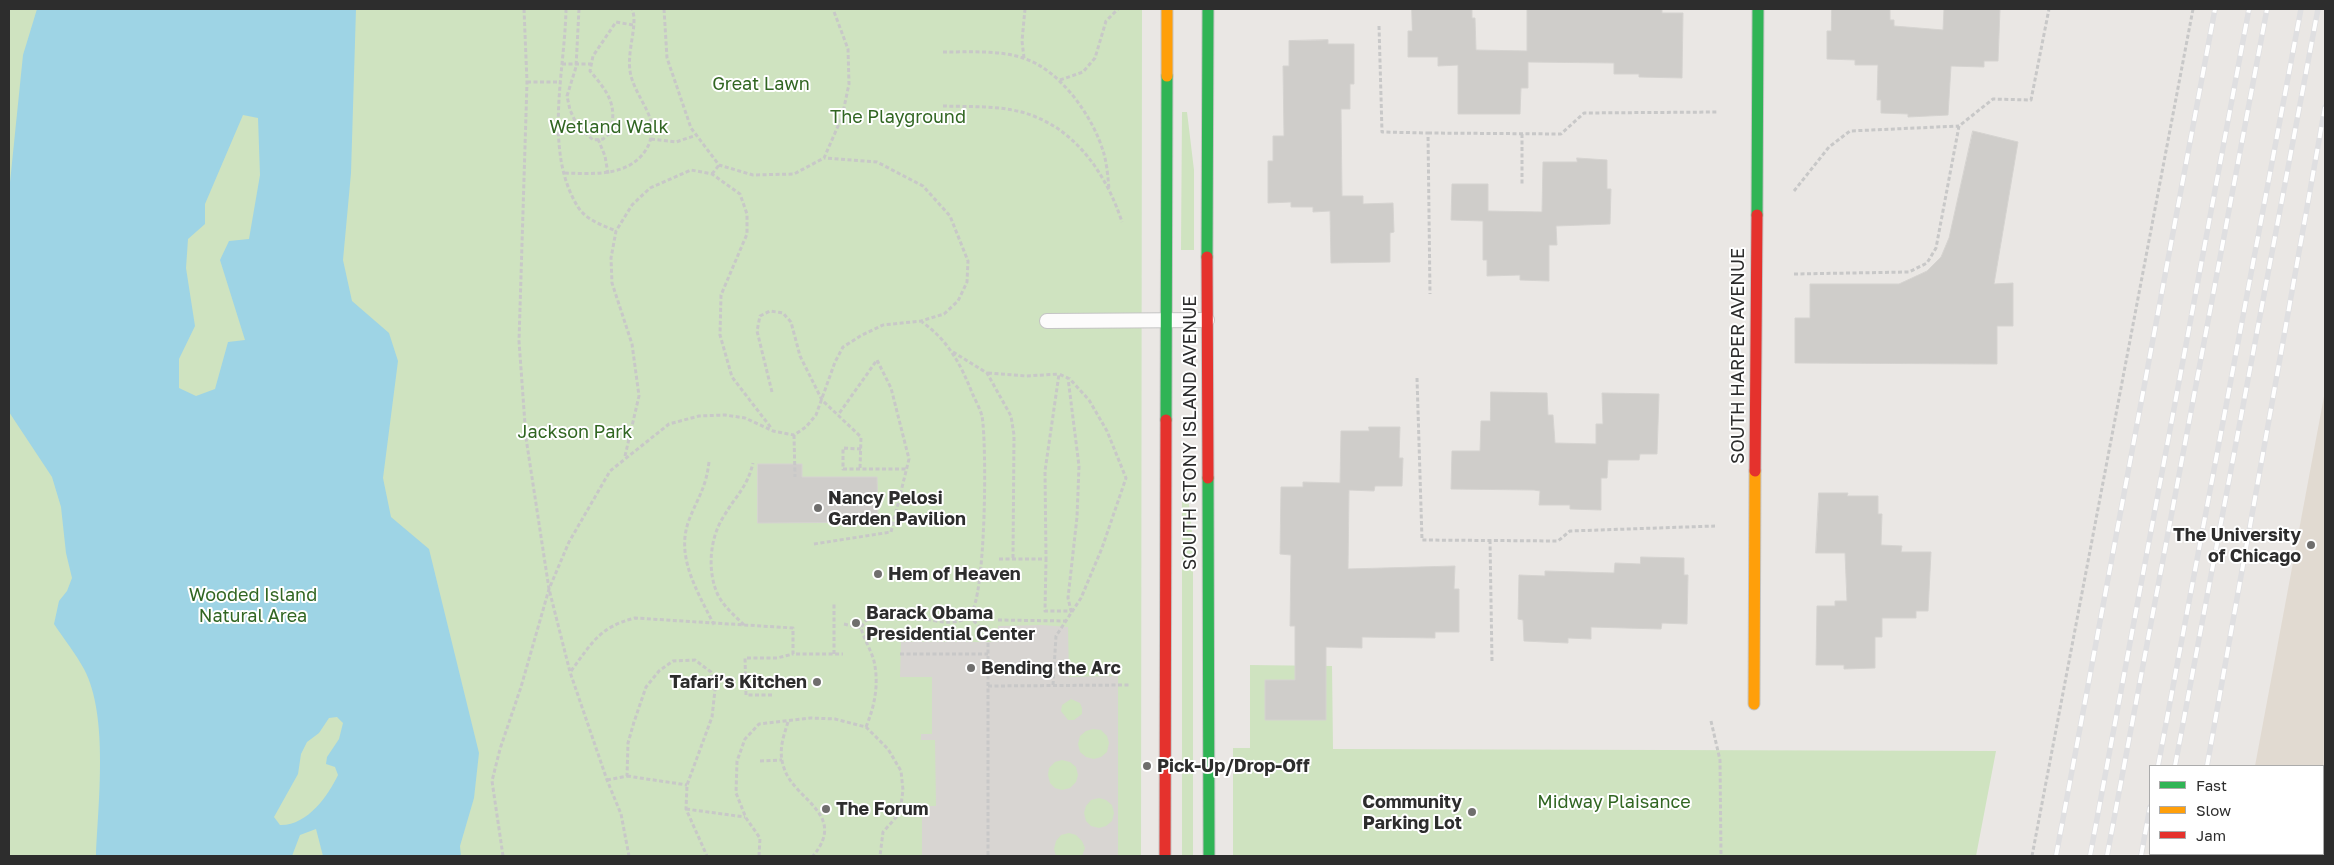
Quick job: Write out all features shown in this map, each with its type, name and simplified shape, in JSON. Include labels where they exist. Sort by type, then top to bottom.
[{"type":"main road","name":"SOUTH STONY ISLAND AVENUE","points":[[1165,856],[1167,9]]},
{"type":"main road","name":"SOUTH STONY ISLAND AVENUE","points":[[1208,9],[1209,856]]},
{"type":"main road","name":"SOUTH HARPER AVENUE","points":[[1754,704],[1758,9]]},
{"type":"lane","points":[[1047,321],[1207,320]]},
{"type":"path","points":[[524,9],[527,82],[519,342],[526,438],[549,589],[570,672],[607,780],[621,814],[629,856]]},
{"type":"path","points":[[566,9],[557,104],[565,174],[579,208],[595,222],[616,231]]},
{"type":"path","points":[[579,9],[576,64],[567,96],[570,110],[577,125],[593,140],[602,139],[610,133],[614,108],[607,93],[590,71],[593,56],[616,22],[633,25]]},
{"type":"path","points":[[565,174],[608,174],[629,166],[644,155],[651,139],[651,120],[631,76],[628,53],[635,16],[632,9]]},
{"type":"path","points":[[503,856],[492,781],[549,589],[569,542],[610,471],[625,457],[669,424],[699,416],[725,415],[746,418],[773,431],[794,435],[806,427],[816,415],[835,362],[843,347],[883,325],[921,321],[944,314],[958,301],[967,282],[968,261],[950,216],[923,186],[877,162],[824,158],[794,174],[753,175],[719,165],[696,135],[677,93],[667,58],[664,9]]},
{"type":"path","points":[[824,158],[842,117],[849,84],[848,49],[833,9]]},
{"type":"path","points":[[1024,58],[1022,41],[1025,9]]},
{"type":"path","points":[[1060,80],[1083,72],[1095,58],[1106,21],[1118,9]]},
{"type":"path","points":[[1794,191],[1829,147],[1850,132],[1959,126],[1993,99],[2031,100],[2050,9]]},
{"type":"path","points":[[2032,856],[2192,9]]},
{"type":"path","points":[[1379,26],[1382,132],[1561,134],[1584,113],[1717,112]]},
{"type":"path","points":[[943,52],[989,52],[1024,58],[1060,80],[1087,114],[1104,154],[1109,189]]},
{"type":"path","points":[[562,64],[591,64]]},
{"type":"path","points":[[527,82],[560,82]]},
{"type":"path","points":[[943,106],[1004,110],[1030,114],[1050,124],[1082,149],[1109,189],[1122,222]]},
{"type":"path","points":[[1794,274],[1909,272],[1927,263],[1936,248],[1959,126]]},
{"type":"path","points":[[1428,133],[1430,294]]},
{"type":"path","points":[[1522,134],[1522,184]]},
{"type":"path","points":[[651,139],[676,142],[696,135]]},
{"type":"path","points":[[598,139],[605,156],[608,174]]},
{"type":"path","points":[[712,174],[719,165]]},
{"type":"path","points":[[625,457],[639,396],[632,344],[612,283],[611,258],[616,231],[632,205],[650,188],[691,170],[712,174],[740,194],[747,214],[747,234],[721,295],[720,335],[732,377],[773,431]]},
{"type":"path","points":[[772,392],[757,331],[760,316],[770,311],[783,313],[791,322],[800,356],[822,400],[861,437],[860,469]]},
{"type":"path","points":[[866,727],[874,707],[876,685],[874,660],[861,628],[864,621],[880,613],[911,615],[950,623],[963,621],[974,610],[979,588],[984,505],[982,415],[961,363],[935,331],[921,321]]},
{"type":"path","points":[[950,350],[987,373],[1026,376],[1059,374],[1068,378],[1089,400],[1107,431],[1126,478],[1102,548],[1081,598],[1056,636],[1053,685]]},
{"type":"path","points":[[814,544],[891,532],[909,459],[891,388],[877,360],[838,415]]},
{"type":"path","points":[[987,373],[1010,416],[1014,435],[1013,559]]},
{"type":"path","points":[[1059,374],[1046,471],[1046,611],[1071,611]]},
{"type":"path","points":[[1068,378],[1079,466],[1077,517],[1068,598],[1071,611]]},
{"type":"path","points":[[1417,378],[1422,540],[1558,541],[1570,531],[1715,526]]},
{"type":"path","points":[[794,435],[795,477]]},
{"type":"path","points":[[861,449],[844,448],[843,469],[906,469]]},
{"type":"path","points":[[710,462],[705,488],[688,522],[684,539],[684,556],[714,625]]},
{"type":"path","points":[[745,625],[727,609],[717,593],[711,572],[715,532],[724,515],[742,492],[754,463]]},
{"type":"path","points":[[1490,540],[1492,661]]},
{"type":"path","points":[[998,559],[1046,559]]},
{"type":"path","points":[[834,602],[834,654]]},
{"type":"path","points":[[969,616],[982,628]]},
{"type":"path","points":[[570,672],[598,635],[616,623],[635,618],[675,619],[714,625],[793,628],[793,654]]},
{"type":"path","points":[[998,620],[1065,621]]},
{"type":"path","points":[[844,624],[861,628]]},
{"type":"path","points":[[988,643],[988,856]]},
{"type":"path","points":[[772,695],[746,695],[746,658],[777,658],[793,654],[843,654]]},
{"type":"path","points":[[900,654],[988,654]]},
{"type":"path","points":[[627,776],[628,743],[646,688],[659,671],[673,661],[696,660],[711,672],[715,690],[712,717],[687,785],[686,810],[707,856]]},
{"type":"path","points":[[988,686],[1129,685]]},
{"type":"path","points":[[759,856],[760,838],[746,818],[736,793],[737,761],[745,739],[759,724],[811,718],[834,720],[866,727],[888,749],[901,771],[903,790],[900,813],[883,832],[880,856]]},
{"type":"path","points":[[1710,721],[1720,760],[1721,856]]},
{"type":"path","points":[[788,722],[781,743],[782,760],[792,784],[818,809],[824,826],[823,840],[813,856]]},
{"type":"path","points":[[760,761],[782,760]]},
{"type":"path","points":[[607,780],[627,776],[687,785]]},
{"type":"path","points":[[686,810],[746,818]]},
{"type":"shaded area","name":"The University of Chicago","points":[[2325,391],[2325,856],[2238,856],[2324,855],[2324,765],[2255,765]]},
{"type":"shaded area","points":[[1042,625],[1068,627],[1069,677],[1118,676],[1118,856],[1082,856],[1085,848],[1082,841],[1076,835],[1069,833],[1061,835],[1056,841],[1054,849],[1056,856],[922,856],[922,806],[936,806],[935,740],[921,740],[921,734],[932,734],[932,677],[900,677],[901,642],[998,642],[998,626]],"holes":[[[1071,699],[1080,703],[1082,714],[1074,720],[1068,720],[1061,711],[1062,705]],[[1093,729],[1101,730],[1107,736],[1109,743],[1107,752],[1101,757],[1094,759],[1086,757],[1080,752],[1078,744],[1080,736],[1086,731]],[[1062,760],[1070,762],[1076,767],[1078,775],[1076,782],[1070,788],[1062,790],[1055,788],[1050,783],[1049,768],[1055,762]],[[1099,798],[1106,800],[1112,805],[1114,813],[1112,821],[1106,826],[1099,828],[1091,826],[1086,821],[1084,813],[1086,806],[1091,800]]]},
{"type":"green space","name":"Jackson Park","points":[[9,9],[1142,9],[1141,856],[9,856]]},
{"type":"green space","points":[[1182,112],[1187,112],[1194,170],[1194,250],[1181,250]]},
{"type":"green space","points":[[1182,485],[1187,485],[1193,543],[1193,856],[1182,856]]},
{"type":"green space","name":"Midway Plaisance","points":[[1250,665],[1332,666],[1333,749],[1996,751],[1976,856],[1233,856],[1233,748],[1250,748]]},
{"type":"water","name":"Wooded Island Natural Area","points":[[37,9],[356,9],[351,173],[343,260],[352,301],[389,333],[398,361],[383,478],[391,517],[429,549],[479,753],[474,798],[460,846],[461,856],[323,856],[316,829],[300,835],[292,856],[96,856],[100,786],[97,711],[92,688],[84,669],[54,624],[59,601],[67,591],[72,578],[66,553],[61,507],[52,477],[9,412],[9,192],[23,55]],"holes":[[[243,115],[258,118],[260,175],[249,239],[229,241],[220,260],[245,340],[228,342],[215,389],[196,396],[179,388],[179,359],[195,326],[186,268],[188,239],[205,224],[205,204]],[[337,717],[343,723],[339,739],[327,757],[326,764],[335,767],[338,775],[334,783],[329,792],[308,815],[299,821],[280,825],[274,817],[298,774],[301,754],[307,742],[319,733],[329,718]]]},
{"type":"building","points":[[1412,9],[1472,9],[1472,18],[1475,18],[1476,50],[1527,51],[1527,9],[1662,9],[1662,13],[1683,13],[1682,78],[1639,77],[1639,74],[1614,74],[1614,63],[1528,62],[1528,88],[1521,88],[1520,114],[1458,114],[1458,65],[1438,66],[1438,57],[1408,57],[1408,31],[1412,31]]},
{"type":"building","points":[[1832,9],[1890,9],[1890,20],[1894,20],[1894,26],[1943,30],[1944,9],[2000,9],[1998,61],[1984,61],[1984,67],[1951,66],[1948,115],[1908,117],[1908,114],[1881,113],[1881,100],[1877,100],[1878,65],[1855,65],[1855,60],[1827,59],[1827,31],[1831,31]]},
{"type":"building","points":[[1328,40],[1328,44],[1354,44],[1354,84],[1350,84],[1350,109],[1341,109],[1342,196],[1363,196],[1363,204],[1393,203],[1394,232],[1390,233],[1390,262],[1331,263],[1330,211],[1313,212],[1313,207],[1291,207],[1291,202],[1268,203],[1268,161],[1273,161],[1273,136],[1284,136],[1283,66],[1289,66],[1289,41]]},
{"type":"building","points":[[1973,131],[2018,142],[1994,284],[2013,283],[2013,326],[1997,326],[1997,364],[1795,363],[1795,318],[1810,318],[1810,284],[1899,284],[1927,271],[1941,257],[1949,238]]},
{"type":"building","points":[[1577,158],[1607,160],[1607,189],[1611,189],[1610,224],[1556,226],[1557,245],[1549,245],[1549,281],[1520,280],[1520,275],[1487,276],[1487,260],[1483,260],[1483,221],[1451,220],[1452,184],[1488,184],[1488,211],[1542,212],[1543,162],[1577,162]]},
{"type":"building","points":[[1491,392],[1547,393],[1548,415],[1553,415],[1555,443],[1596,444],[1596,424],[1603,424],[1602,393],[1659,394],[1657,454],[1640,454],[1639,460],[1608,460],[1607,478],[1601,478],[1601,510],[1570,509],[1570,505],[1539,505],[1540,491],[1534,490],[1451,489],[1452,451],[1480,451],[1481,421],[1490,421]]},
{"type":"building","points":[[1369,427],[1400,427],[1399,458],[1403,458],[1402,486],[1375,486],[1374,491],[1349,490],[1348,569],[1455,566],[1454,589],[1459,589],[1459,632],[1435,632],[1435,638],[1362,637],[1362,648],[1326,647],[1326,720],[1265,720],[1265,680],[1295,680],[1295,626],[1290,626],[1291,555],[1280,554],[1281,487],[1303,487],[1303,482],[1340,483],[1341,431],[1369,431]]},
{"type":"building","name":"Nancy Pelosi Garden Pavilion","points":[[758,464],[802,464],[802,477],[877,477],[878,522],[758,523]]},
{"type":"building","points":[[1819,493],[1848,493],[1847,496],[1878,496],[1878,514],[1882,514],[1881,545],[1902,546],[1901,552],[1931,552],[1928,611],[1916,611],[1916,618],[1882,618],[1882,637],[1875,637],[1875,668],[1844,669],[1844,665],[1816,665],[1817,606],[1835,606],[1835,601],[1847,601],[1845,553],[1816,553]]},
{"type":"building","points":[[1641,557],[1684,558],[1684,575],[1688,575],[1687,624],[1662,623],[1661,629],[1591,627],[1591,639],[1568,638],[1568,643],[1524,641],[1523,620],[1518,619],[1519,575],[1545,576],[1545,571],[1614,573],[1615,563],[1640,564]]},
{"type":"railway","points":[[2056,856],[2215,9]]},
{"type":"railway","points":[[2090,856],[2249,9]]},
{"type":"railway","points":[[2107,856],[2267,9]]},
{"type":"railway","points":[[2158,765],[2301,9]]},
{"type":"railway","points":[[2175,765],[2318,9]]},
{"type":"railway","points":[[2207,765],[2325,107]]},
{"type":"railway","points":[[2141,856],[2149,812]]},
{"type":"traffic: fast","points":[[1207,257],[1208,9]]},
{"type":"traffic: fast","points":[[1757,215],[1758,9]]},
{"type":"traffic: fast","points":[[1166,420],[1167,76]]},
{"type":"traffic: fast","points":[[1208,478],[1209,856]]},
{"type":"traffic: slow","points":[[1167,9],[1167,76]]},
{"type":"traffic: slow","points":[[1754,704],[1755,471]]},
{"type":"traffic: jam","points":[[1755,471],[1757,215]]},
{"type":"traffic: jam","points":[[1207,257],[1208,478]]},
{"type":"traffic: jam","points":[[1165,856],[1166,420]]},
{"type":"place","name":"Nancy Pelosi Garden Pavilion","points":[[818,508]]},
{"type":"place","name":"The University of Chicago","points":[[2311,545]]},
{"type":"place","name":"Hem of Heaven","points":[[878,574]]},
{"type":"place","name":"Barack Obama Presidential Center","points":[[856,623]]},
{"type":"place","name":"Bending the Arc","points":[[971,668]]},
{"type":"place","name":"Tafari’s Kitchen","points":[[817,682]]},
{"type":"place","name":"Pick-Up/Drop-Off","points":[[1147,766]]},
{"type":"place","name":"The Forum","points":[[826,809]]},
{"type":"place","name":"Community Parking Lot","points":[[1472,812]]},
{"type":"park label","name":"Great Lawn","points":[[761,84]]},
{"type":"park label","name":"The Playground","points":[[898,117]]},
{"type":"park label","name":"Wetland Walk","points":[[609,127]]}]
